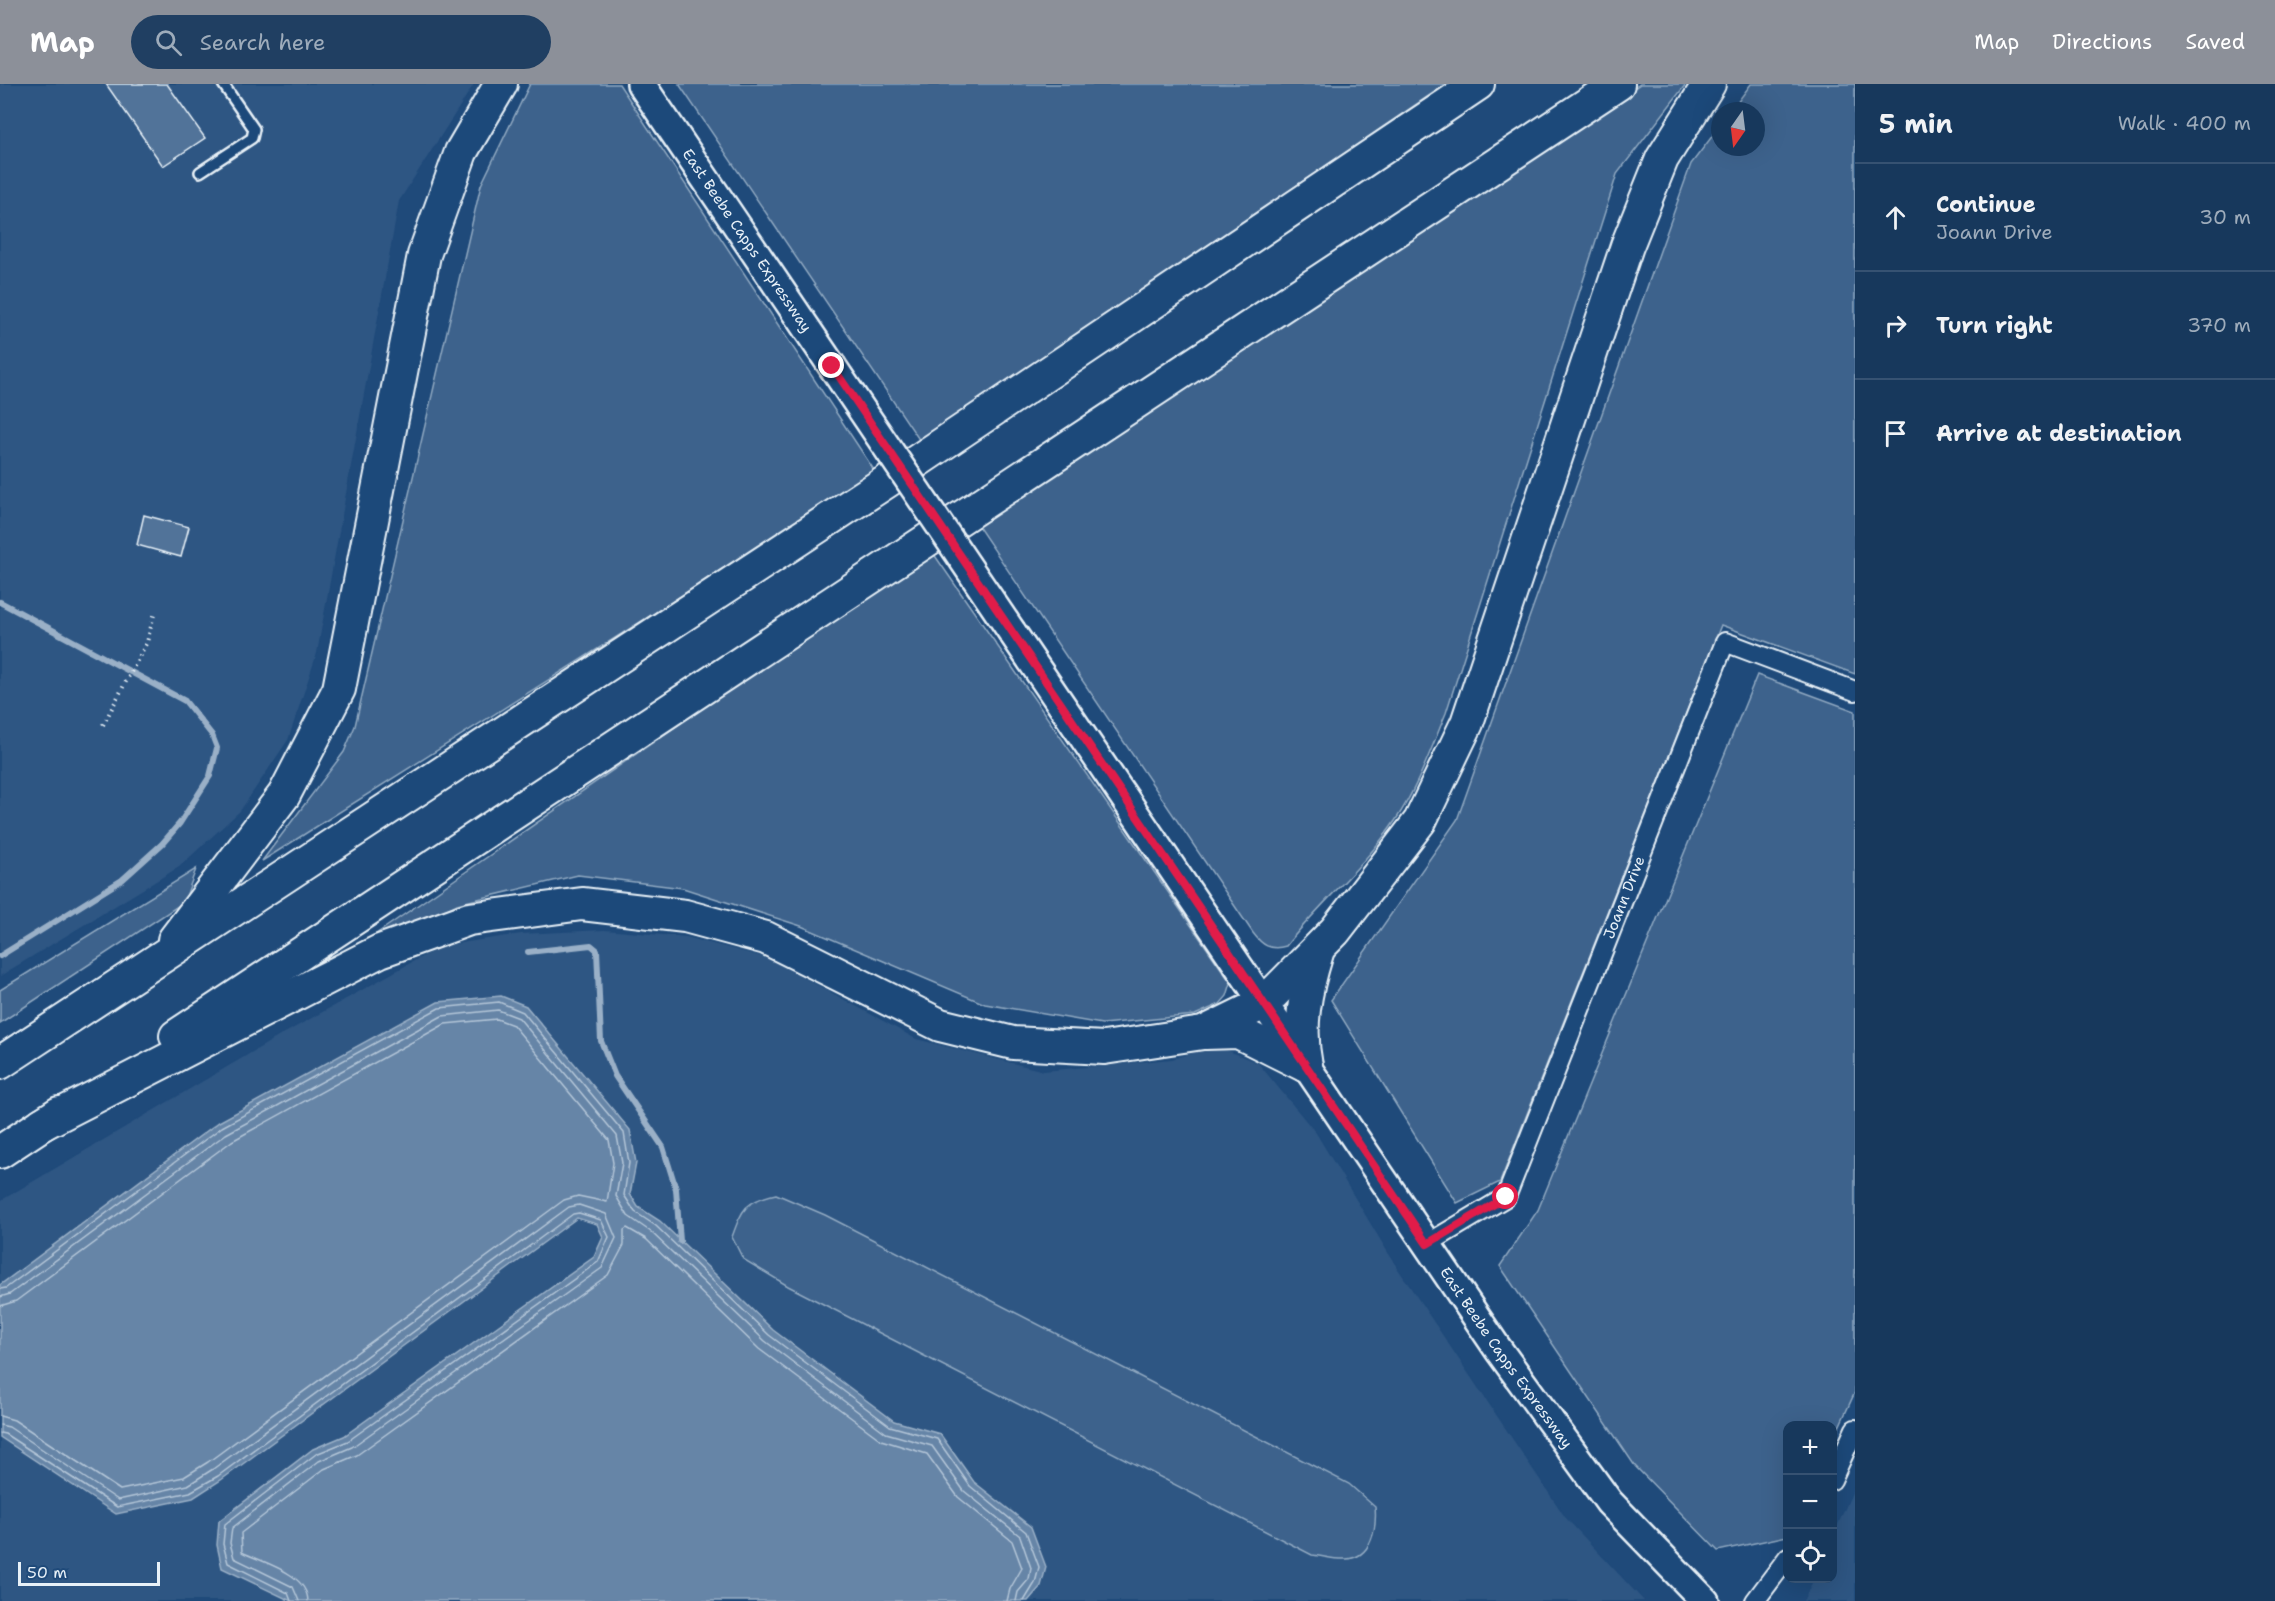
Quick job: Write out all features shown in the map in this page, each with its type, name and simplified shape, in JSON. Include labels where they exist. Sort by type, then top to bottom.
[{"type":"highway","points":[[160,958],[284,795],[339,689],[424,255],[461,152],[501,84]]},
{"type":"highway","points":[[0,1064],[898,474],[1478,84]]},
{"type":"highway","points":[[0,1152],[1618,84]]},
{"type":"highway","points":[[1203,1033],[1264,1003],[1319,948],[1420,821],[1467,723],[1627,246],[1662,159],[1709,84]]},
{"type":"highway","points":[[42,1124],[380,951],[469,919],[582,904],[685,915],[766,938],[940,1025],[1013,1043],[1104,1048],[1203,1033],[1238,1032],[1306,1066]]},
{"type":"highway","points":[[1306,1066],[1301,1041],[1305,995],[1319,948]]},
{"type":"main road","name":"East Beebe Capps Expressway","points":[[641,84],[1498,1349],[1610,1503],[1705,1601]]},
{"type":"street","name":"Joann Drive","points":[[1427,1244],[1506,1197],[1725,642],[1855,691]]},
{"type":"street","points":[[1835,1475],[1855,1429]]},
{"type":"street","points":[[1755,1601],[1783,1564]]},
{"type":"lane","points":[[200,172],[252,138],[254,129],[223,84]]},
{"type":"path","points":[[104,725],[142,651],[155,611]]},
{"type":"shaded area","points":[[0,84],[474,84],[399,201],[317,653],[288,740],[240,811],[179,867],[0,976]]},
{"type":"shaded area","points":[[530,84],[619,84],[876,473],[262,861],[344,752],[355,726],[481,185]]},
{"type":"shaded area","points":[[679,84],[1446,84],[920,441]]},
{"type":"shaded area","points":[[1640,84],[1686,84],[1617,174],[1446,713],[1423,768],[1403,809],[1370,854],[1286,946],[1275,948],[1267,946],[1253,933],[976,523]]},
{"type":"shaded area","points":[[1751,84],[1855,84],[1855,674],[1721,625],[1500,1182],[1457,1203],[1331,1000],[1457,820],[1691,164],[1711,138],[1711,156],[1765,156],[1765,102],[1738,102]]},
{"type":"shaded area","points":[[931,550],[1231,983],[1227,996],[1220,1004],[1195,1015],[1102,1024],[985,1004],[801,926],[683,888],[578,875],[457,904],[311,979]]},
{"type":"shaded area","points":[[1757,675],[1855,711],[1855,1392],[1837,1431],[1837,1421],[1783,1421],[1783,1537],[1718,1551],[1635,1466],[1500,1266],[1538,1210]]},
{"type":"shaded area","points":[[196,869],[184,902],[0,1023],[0,990]]},
{"type":"shaded area","points":[[604,930],[686,937],[768,958],[916,1039],[1044,1071],[1172,1059],[1216,1046],[1258,1063],[1316,1133],[1396,1266],[1565,1517],[1644,1601],[0,1601],[0,1201],[283,1034],[441,946],[521,934]]},
{"type":"shaded area","points":[[776,1194],[825,1215],[1349,1484],[1375,1507],[1374,1532],[1367,1547],[1355,1557],[1346,1559],[1312,1555],[788,1286],[743,1259],[732,1237],[742,1213],[751,1203]]},
{"type":"shaded area","points":[[1855,1486],[1855,1601],[1803,1601],[1812,1583],[1837,1583],[1837,1527]]},
{"type":"water","points":[[501,996],[526,1006],[630,1130],[636,1163],[630,1194],[638,1207],[660,1221],[773,1330],[894,1421],[940,1434],[974,1482],[1031,1527],[1046,1567],[1041,1586],[1028,1601],[291,1601],[222,1568],[217,1545],[219,1521],[313,1449],[344,1436],[594,1257],[603,1237],[597,1224],[577,1218],[221,1480],[193,1498],[116,1514],[0,1437],[0,1285],[219,1122],[438,1002]]},
{"type":"building","points":[[106,84],[167,84],[205,138],[163,166]]},
{"type":"building","points":[[144,515],[189,527],[181,557],[137,545]]},
{"type":"waterway","points":[[0,602],[185,701],[212,735],[217,748],[210,776],[180,823],[162,844],[122,880],[0,956]]},
{"type":"waterway","points":[[528,952],[591,945],[597,950],[601,1041],[615,1076],[663,1147],[676,1189],[680,1241]]},
{"type":"route","points":[[832,366],[1427,1244],[1506,1197]]}]
